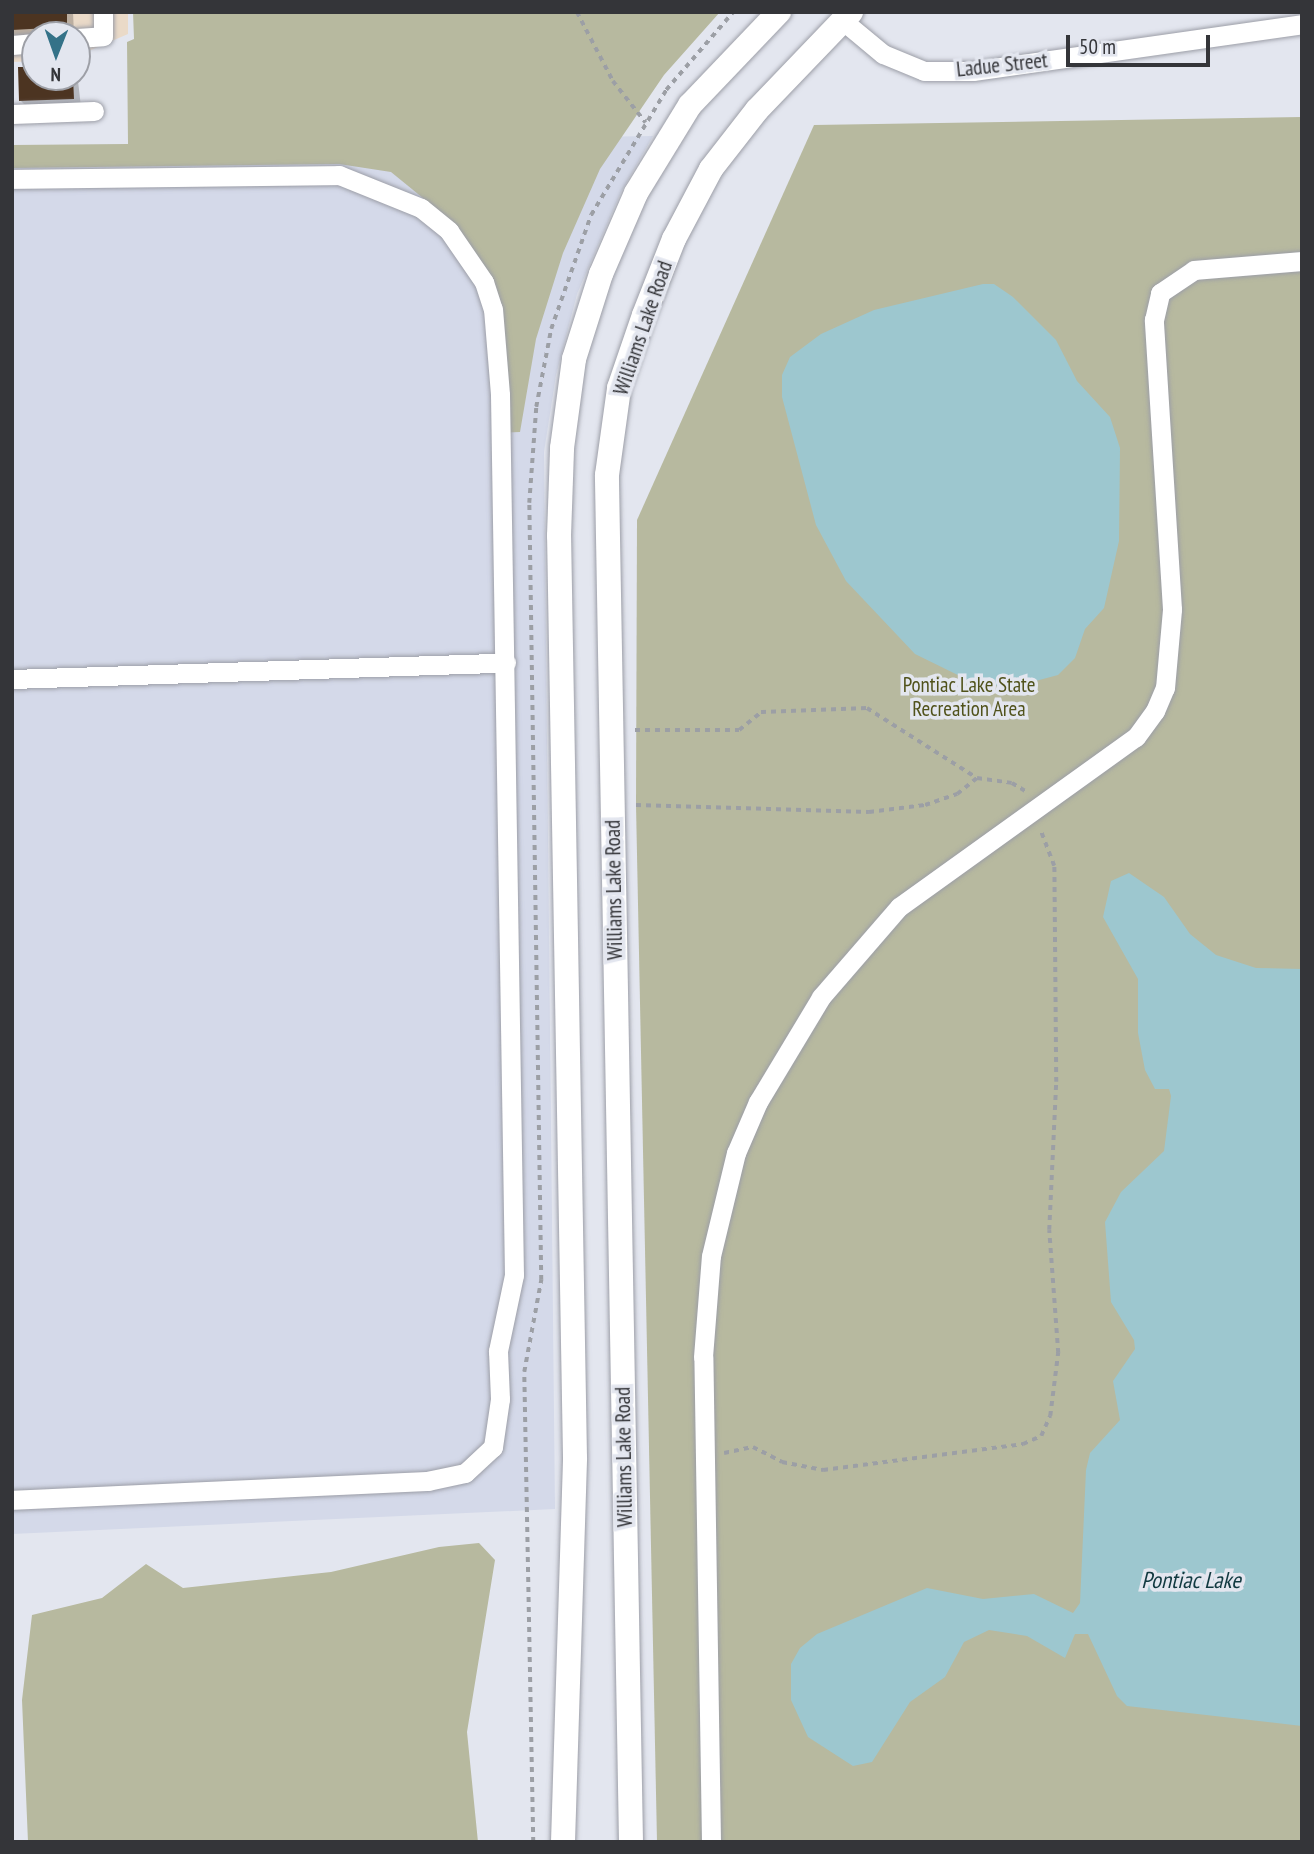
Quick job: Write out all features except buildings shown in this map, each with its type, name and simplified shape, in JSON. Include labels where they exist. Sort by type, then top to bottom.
[{"type":"main road","points":[[563,1842],[575,1458],[560,550],[562,448],[574,359],[601,274],[636,193],[690,104],[779,12]]},
{"type":"main road","name":"Williams Lake Road","points":[[631,1842],[607,475],[619,388],[680,228],[718,159],[840,15]]},
{"type":"street","points":[[91,37],[103,36],[103,12]]},
{"type":"street","name":"Ladue Street","points":[[840,15],[883,54],[924,71],[973,71],[1302,24]]},
{"type":"street","points":[[12,114],[94,111]]},
{"type":"street","points":[[12,179],[339,175],[403,198],[449,231],[484,282],[494,309],[500,395],[514,1275],[498,1350],[500,1399],[493,1447],[465,1473],[428,1481],[12,1500]]},
{"type":"street","points":[[711,1842],[703,1345],[711,1256],[736,1153],[758,1102],[821,997],[899,907],[1136,737],[1165,688],[1172,609],[1154,320],[1160,293],[1194,270],[1302,261]]},
{"type":"street","points":[[12,679],[506,663]]},
{"type":"path","points":[[577,12],[613,80],[646,123]]},
{"type":"path","points":[[635,730],[739,730],[761,712],[867,708],[977,778],[1012,783],[1036,808],[1039,827],[1054,866],[1056,1083],[1049,1230],[1058,1353],[1050,1416],[1041,1436],[1023,1444],[823,1470],[782,1462],[753,1447],[705,1457]]},
{"type":"path","points":[[636,805],[869,812],[925,805],[957,794],[977,778]]},
{"type":"shaded area","points":[[12,12],[128,12],[128,34],[91,50],[91,21],[21,21],[21,62],[12,62]]},
{"type":"shaded area","points":[[653,136],[621,192],[577,294],[556,375],[544,452],[555,1509],[12,1534],[12,146]]},
{"type":"green space","points":[[133,12],[720,12],[664,75],[600,169],[563,253],[536,339],[520,432],[500,433],[487,277],[445,216],[391,172],[339,164],[12,168],[12,145],[128,144],[127,42],[134,39]]},
{"type":"green space","name":"Pontiac Lake State Recreation Area","points":[[1302,117],[1302,1842],[657,1842],[636,805],[637,520],[814,125]]},
{"type":"green space","points":[[479,1543],[495,1560],[467,1732],[478,1842],[28,1842],[22,1700],[32,1615],[102,1598],[146,1564],[183,1588],[331,1572],[439,1547]]},
{"type":"water","points":[[983,284],[994,284],[1013,297],[1056,340],[1077,381],[1110,417],[1120,448],[1119,541],[1104,608],[1085,629],[1075,658],[1058,675],[1009,688],[968,680],[915,654],[846,581],[816,525],[782,397],[782,375],[790,357],[821,334],[874,310]]},
{"type":"water","name":"Pontiac Lake","points":[[1129,873],[1164,897],[1190,934],[1216,955],[1256,968],[1302,969],[1302,1726],[1127,1706],[1117,1696],[1088,1634],[1075,1634],[1065,1658],[1027,1636],[989,1630],[964,1642],[945,1677],[910,1702],[872,1762],[853,1766],[808,1737],[791,1700],[791,1664],[800,1648],[817,1634],[927,1588],[983,1599],[1034,1594],[1073,1613],[1080,1603],[1086,1470],[1090,1453],[1120,1420],[1113,1381],[1135,1349],[1134,1340],[1111,1302],[1105,1222],[1121,1192],[1164,1151],[1171,1096],[1169,1089],[1155,1089],[1145,1070],[1138,1033],[1138,979],[1103,917],[1111,881]]}]
